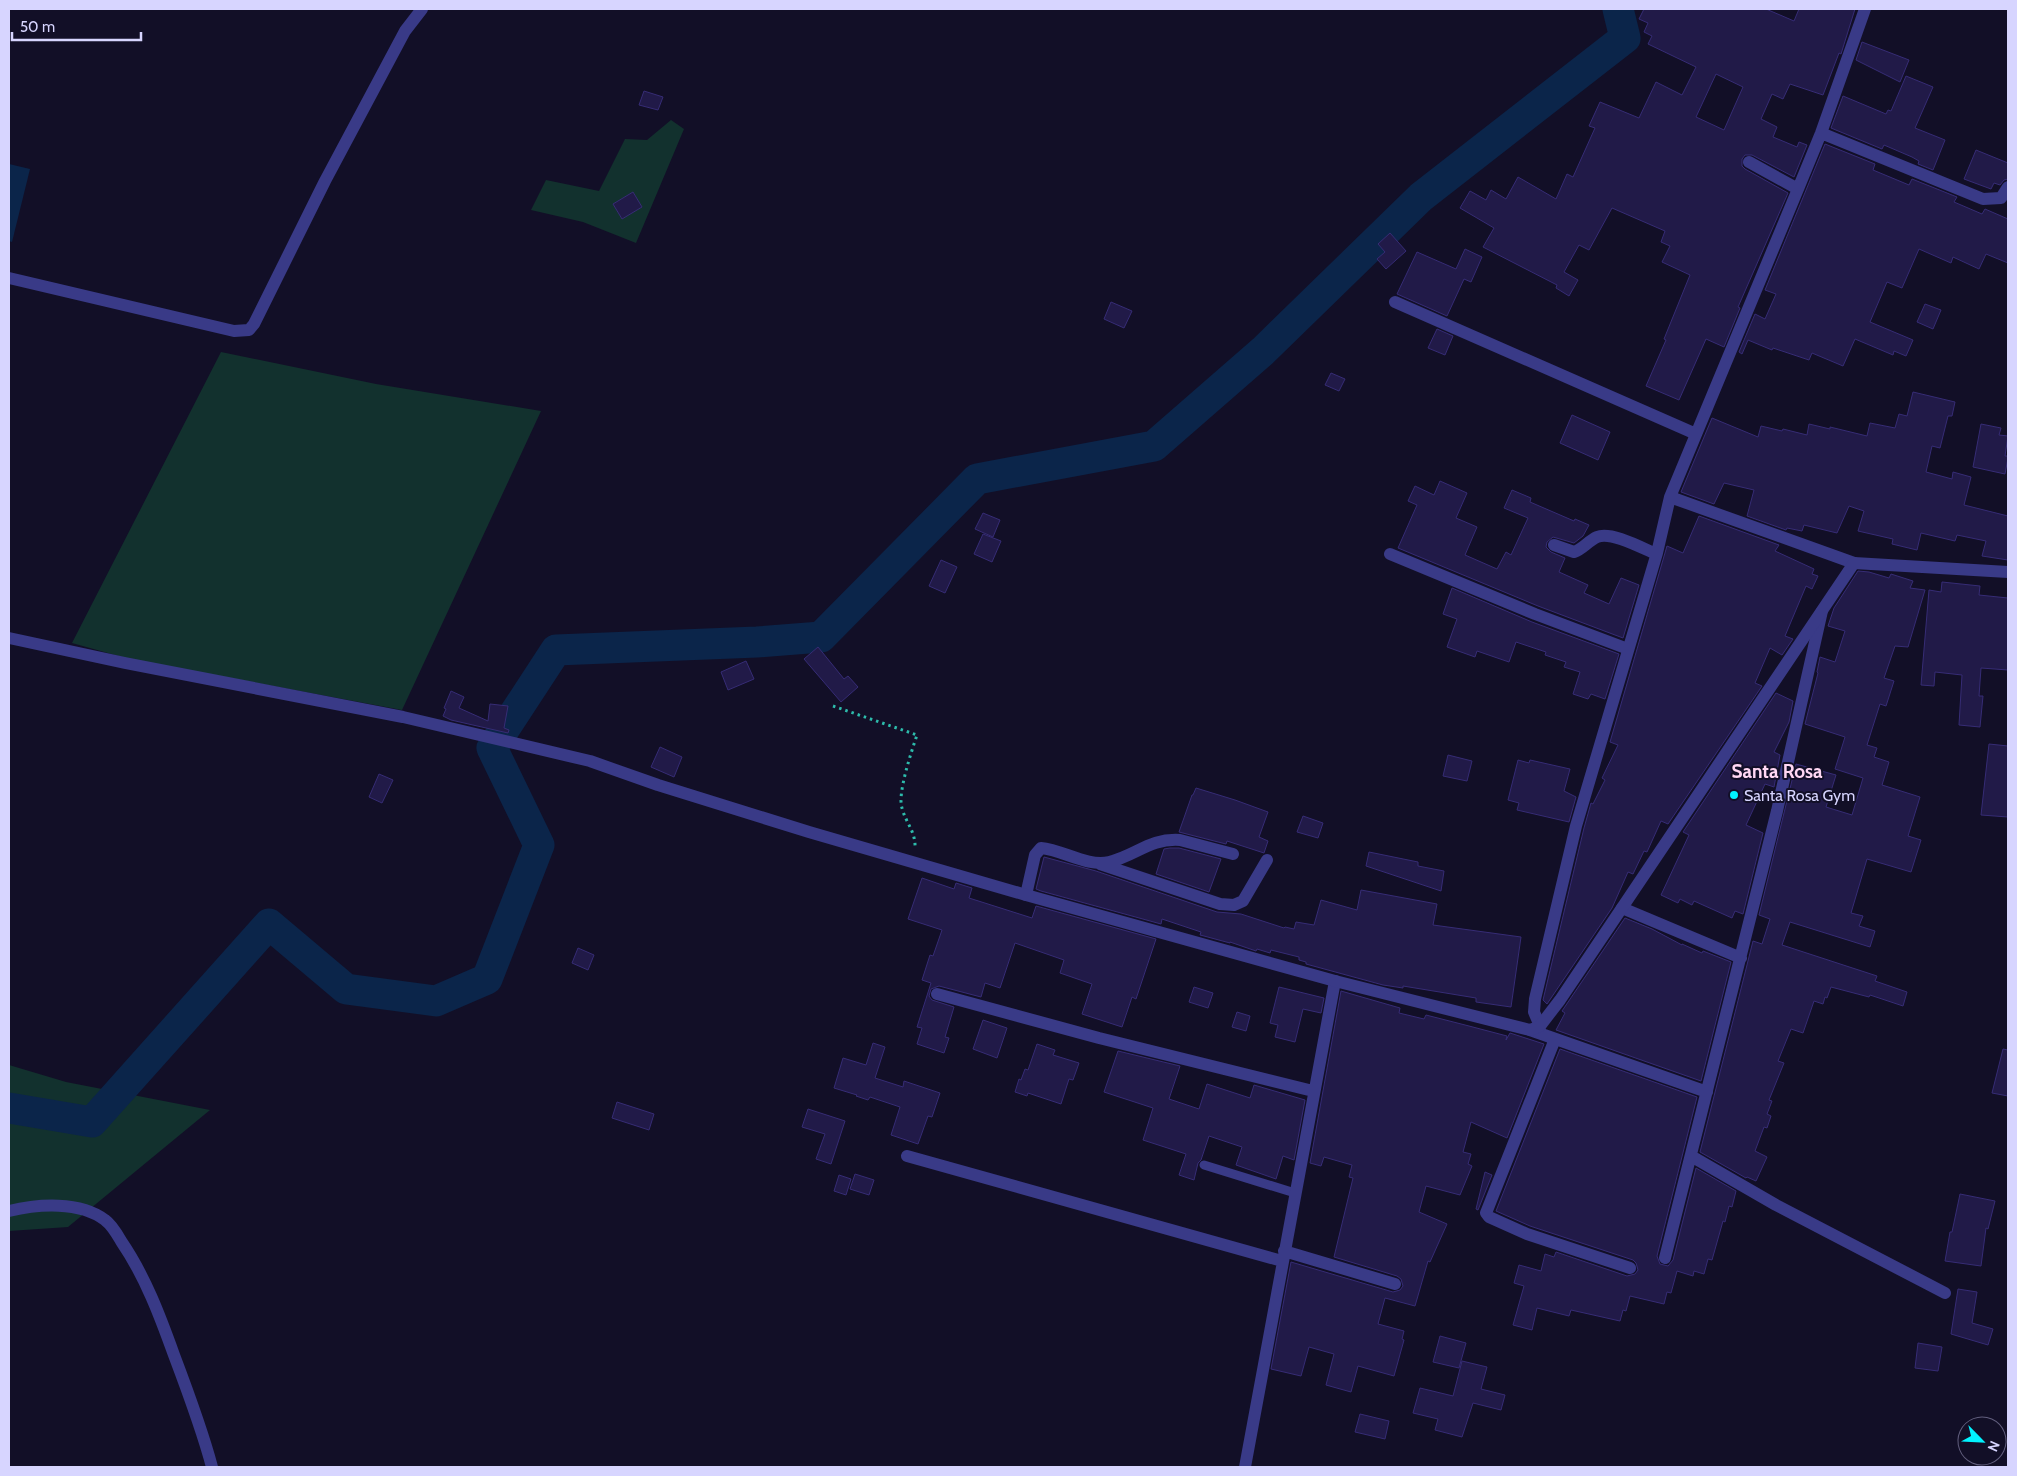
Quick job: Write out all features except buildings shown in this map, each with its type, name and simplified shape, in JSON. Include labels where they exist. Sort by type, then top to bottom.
[{"type":"street","points":[[9,278],[234,331],[249,330],[254,324],[324,181],[404,32],[422,9]]},
{"type":"street","points":[[1535,1028],[1535,999],[1576,826],[1656,554],[1670,497],[1821,133],[1865,9]]},
{"type":"street","points":[[1821,133],[1983,199],[2001,198],[2008,187]]},
{"type":"street","points":[[1750,162],[1798,189]]},
{"type":"street","points":[[1395,302],[1696,434]]},
{"type":"street","points":[[1670,497],[1854,563],[2008,572]]},
{"type":"street","points":[[1554,545],[1574,552],[1597,537],[1605,536],[1615,537],[1656,554]]},
{"type":"street","points":[[1390,554],[1534,614],[1628,649]]},
{"type":"street","points":[[1535,1028],[1560,1000],[1823,606],[1854,563]]},
{"type":"street","points":[[1665,1258],[1777,811],[1823,606]]},
{"type":"street","points":[[9,638],[125,663],[404,717],[590,761],[658,785],[1026,895],[1334,981],[1535,1028],[1555,1039],[1707,1092]]},
{"type":"street","points":[[1094,862],[1108,862],[1118,859],[1164,839],[1180,840],[1233,854]]},
{"type":"street","points":[[1026,895],[1035,854],[1041,848],[1094,862],[1220,904],[1234,905],[1243,900],[1267,860]]},
{"type":"street","points":[[1622,908],[1741,958]]},
{"type":"street","points":[[1245,1467],[1334,981]]},
{"type":"street","points":[[937,994],[1099,1038],[1313,1091]]},
{"type":"street","points":[[1555,1039],[1486,1213],[1489,1217],[1527,1234],[1630,1268]]},
{"type":"street","points":[[907,1156],[1395,1284]]},
{"type":"street","points":[[1691,1156],[1776,1205],[1945,1293]]},
{"type":"street","points":[[9,1211],[40,1206],[68,1207],[99,1216],[112,1228],[129,1252],[159,1316],[187,1390],[212,1467]]},
{"type":"lane","points":[[1204,1165],[1295,1193]]},
{"type":"path","points":[[833,706],[917,735],[905,775],[901,807],[916,838],[914,862]]},
{"type":"green space","points":[[671,120],[684,129],[636,243],[583,222],[531,210],[546,180],[599,191],[625,139],[647,140]]},
{"type":"green space","points":[[221,352],[376,384],[541,411],[402,710],[133,660],[72,643]]},
{"type":"green space","points":[[9,1065],[66,1082],[210,1110],[68,1227],[9,1231]]},
{"type":"water","points":[[9,164],[30,169],[12,242],[9,241]]},
{"type":"waterway","points":[[9,1108],[92,1122],[269,924],[346,989],[436,1001],[487,979],[539,845],[492,748],[556,650],[757,642],[821,637],[977,479],[1154,446],[1263,351],[1421,197],[1625,38],[1618,9]]},
{"type":"place","name":"Santa Rosa Gym","points":[[1734,795]]},
{"type":"district","name":"Santa Rosa","points":[[1777,771]]}]
